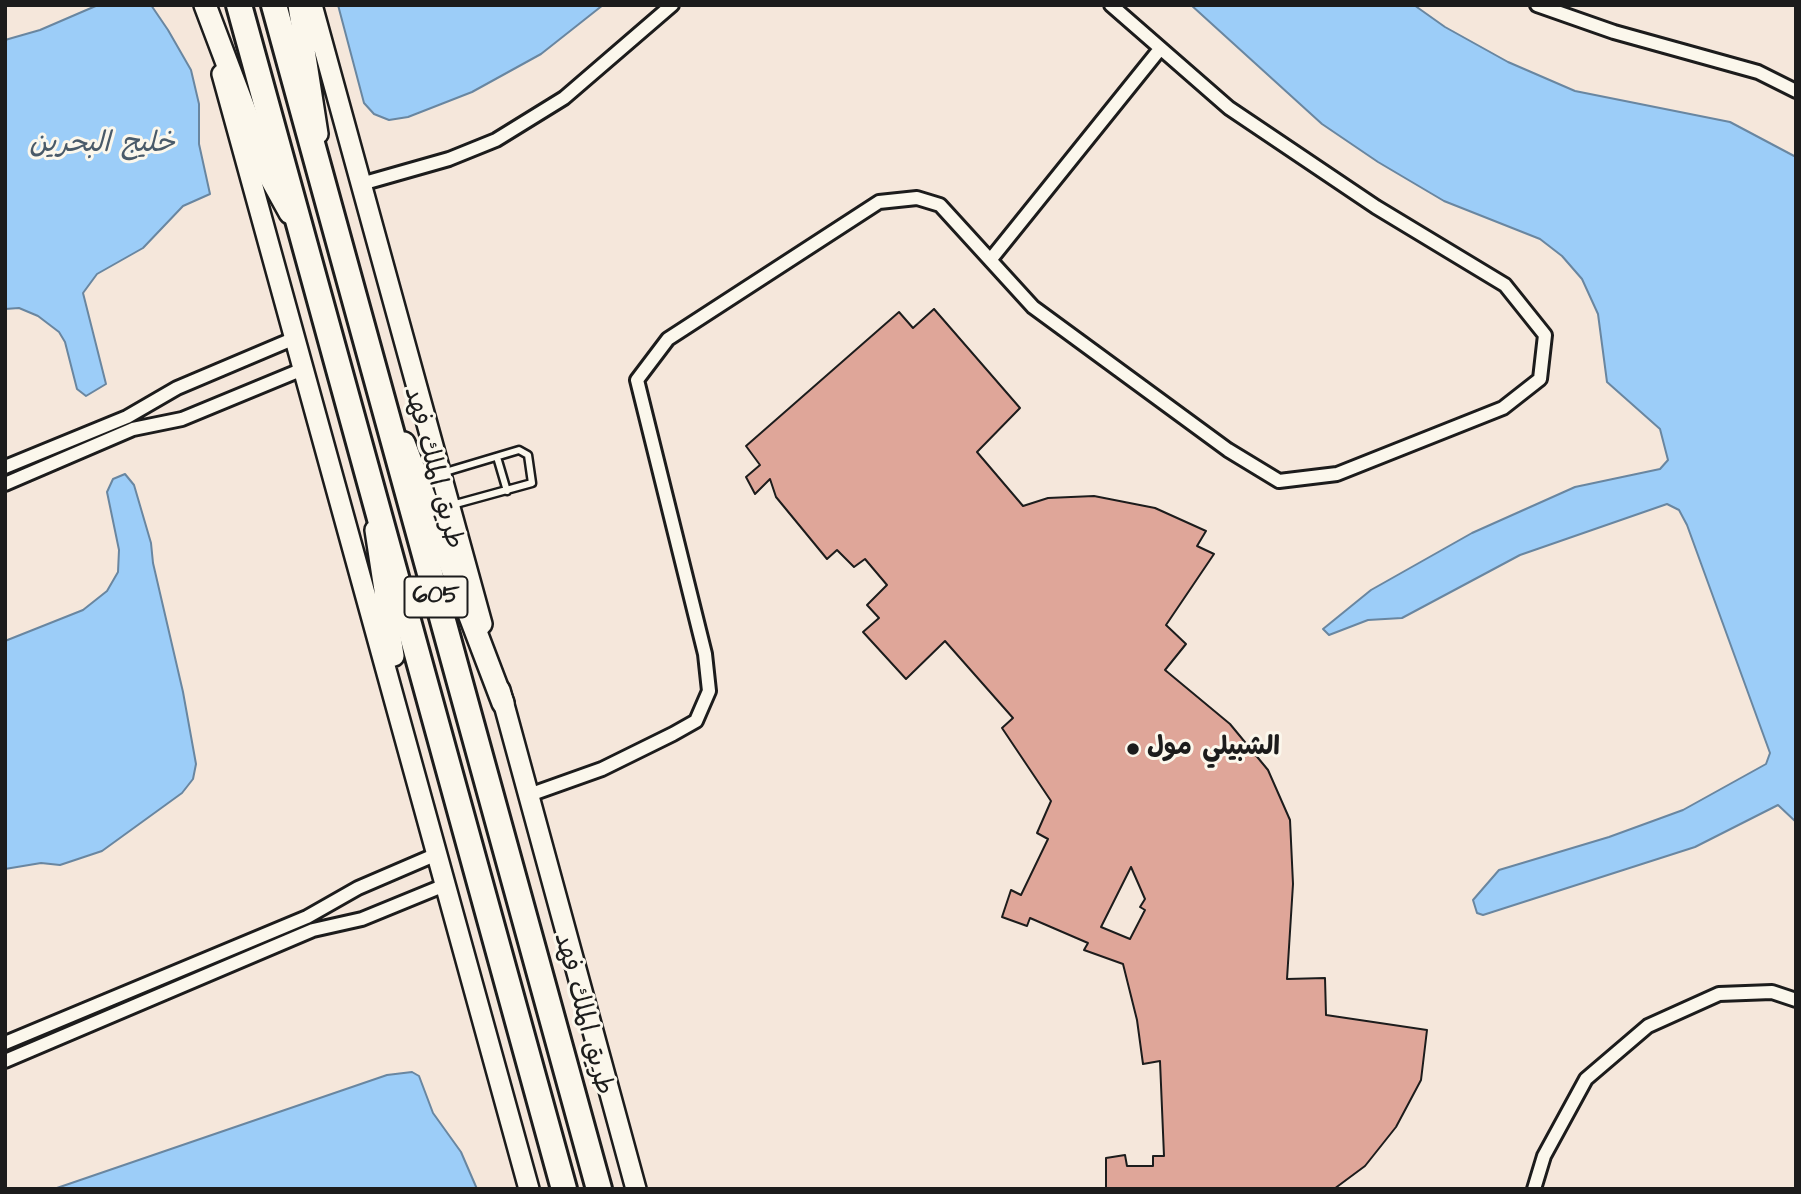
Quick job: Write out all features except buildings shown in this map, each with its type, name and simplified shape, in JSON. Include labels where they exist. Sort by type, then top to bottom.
[{"type":"highway","name":"605","points":[[239,5],[564,1189]]},
{"type":"highway","name":"طريق الملك فهد","points":[[274,5],[599,1189]]},
{"type":"main road","points":[[204,5],[270,177],[302,233]]},
{"type":"main road","points":[[204,5],[528,1189]]},
{"type":"main road","points":[[298,5],[310,70],[325,190]]},
{"type":"main road","points":[[312,5],[636,1189]]},
{"type":"main road","points":[[369,351],[503,703]]},
{"type":"main road","points":[[370,481],[380,579],[415,776]]},
{"type":"street","points":[[361,184],[449,159],[496,140],[564,99],[672,5]]},
{"type":"street","points":[[529,795],[602,769],[696,721],[709,691],[705,654],[637,380],[668,339],[879,202],[917,198],[940,205],[1033,307],[1227,450],[1279,481],[1337,474],[1350,469],[1503,408],[1540,379],[1545,335],[1505,285],[1376,207],[1229,108],[1111,5]]},
{"type":"street","points":[[1543,7],[1758,72],[1796,91]]},
{"type":"street","points":[[991,259],[1160,49]]},
{"type":"street","points":[[5,467],[127,417],[177,388],[295,338]]},
{"type":"street","points":[[5,484],[133,429],[182,419],[303,369]]},
{"type":"street","points":[[5,1043],[307,917],[358,888],[437,854]]},
{"type":"street","points":[[5,1061],[313,930],[362,919],[445,885]]},
{"type":"street","points":[[1534,1189],[1544,1156],[1586,1079],[1648,1026],[1719,994],[1772,992],[1796,1000]]},
{"type":"lane","points":[[440,473],[519,450],[528,455],[532,483],[449,506]]},
{"type":"lane","points":[[497,457],[507,491]]},
{"type":"water","name":"خليج البحرين","points":[[98,5],[151,5],[168,30],[191,70],[199,104],[199,144],[210,194],[183,206],[143,248],[97,274],[83,293],[106,384],[86,396],[77,389],[65,342],[59,332],[38,316],[19,308],[5,309],[5,40],[40,30]]},
{"type":"water","points":[[338,5],[603,5],[541,54],[472,92],[408,117],[389,120],[374,114],[364,103]]},
{"type":"water","points":[[1191,5],[1414,5],[1445,27],[1508,62],[1575,91],[1730,122],[1796,157],[1796,822],[1778,805],[1695,847],[1483,915],[1477,913],[1473,900],[1499,870],[1609,837],[1683,810],[1766,764],[1770,753],[1687,525],[1679,510],[1667,504],[1520,555],[1402,618],[1368,620],[1329,635],[1323,629],[1371,590],[1472,533],[1575,487],[1660,469],[1668,460],[1660,429],[1607,382],[1598,314],[1582,279],[1562,256],[1540,239],[1444,201],[1378,162],[1322,124]]},
{"type":"water","points":[[125,474],[134,485],[151,543],[196,764],[193,779],[182,793],[102,851],[60,865],[41,863],[5,869],[5,641],[83,610],[107,591],[118,572],[119,550],[107,492],[113,479]]},
{"type":"water","points":[[412,1072],[419,1076],[433,1113],[461,1152],[477,1189],[54,1189],[387,1075]]},
{"type":"place","name":"الشبيلي مول","points":[[1133,749]]}]
